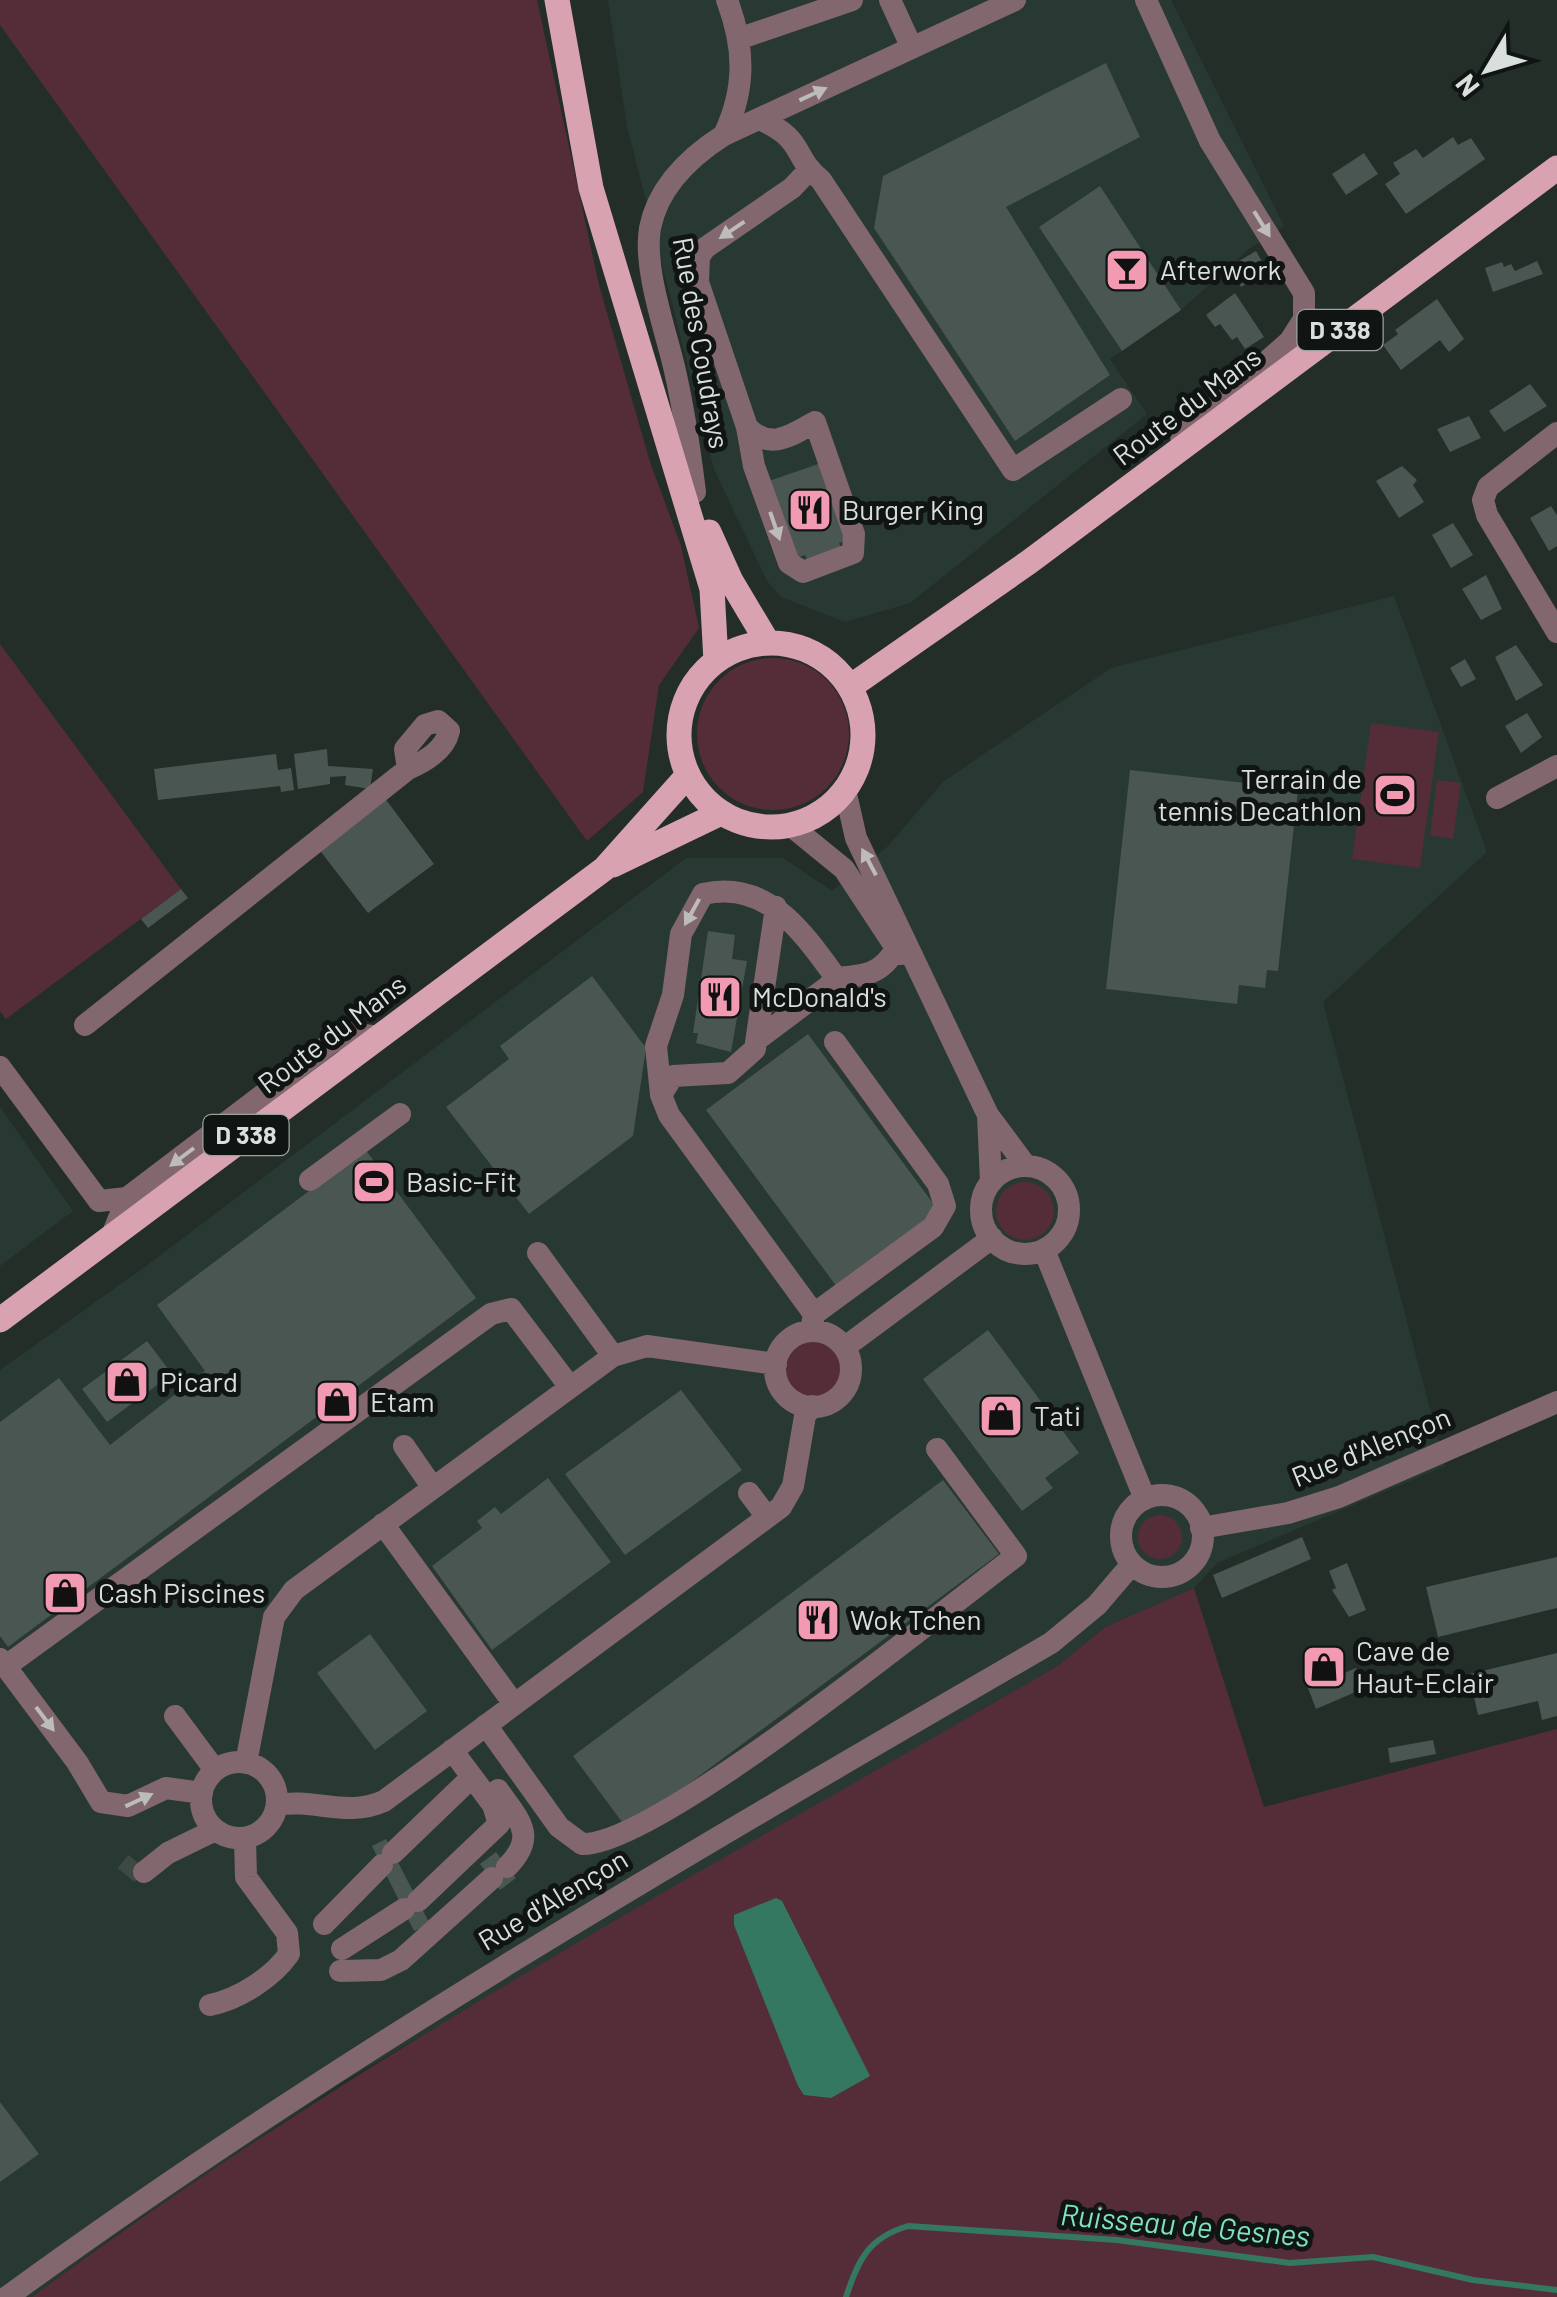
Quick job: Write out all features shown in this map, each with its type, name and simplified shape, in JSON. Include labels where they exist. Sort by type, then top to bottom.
[{"type":"main road","points":[[558,0],[596,205],[712,589],[716,661]]},
{"type":"main road","points":[[580,122],[695,492],[731,581],[768,642]]},
{"type":"main road","name":"Route du Mans","points":[[850,687],[1557,168]]},
{"type":"main road","points":[[768,642],[815,654],[850,687],[860,712],[863,739],[858,766],[846,790],[820,812],[790,825],[754,825],[721,812],[702,796],[688,775],[679,744],[681,712],[694,684],[716,661],[740,648],[768,642]]},
{"type":"main road","name":"Route du Mans","points":[[604,869],[688,775]]},
{"type":"main road","name":"Route du Mans","points":[[0,1320],[604,869],[721,812]]},
{"type":"street","points":[[724,135],[738,106],[744,76],[727,0]]},
{"type":"street","points":[[738,39],[852,0]]},
{"type":"street","points":[[890,0],[912,48]]},
{"type":"street","name":"Rue des Coudrays","points":[[695,492],[690,444],[655,289],[650,229],[664,194],[692,156],[724,135],[1015,0]]},
{"type":"street","points":[[1122,491],[1290,340],[1304,319],[1304,293],[1210,141],[1146,0]]},
{"type":"street","points":[[759,119],[787,131],[809,170],[821,180],[1012,470],[1121,400]]},
{"type":"street","points":[[747,427],[759,440],[771,442],[815,422],[855,545],[847,557],[803,572],[793,569],[784,554],[754,466],[747,427],[698,282],[699,257],[792,188],[809,170]]},
{"type":"street","points":[[1557,433],[1488,488],[1483,500],[1487,515],[1557,632]]},
{"type":"street","points":[[1497,798],[1557,766]]},
{"type":"street","points":[[85,1025],[408,769]]},
{"type":"street","points":[[846,790],[856,838],[988,1115],[1026,1166]]},
{"type":"street","points":[[790,825],[844,869],[940,1014]]},
{"type":"street","points":[[834,978],[802,930],[767,900],[716,891],[703,894],[681,934],[673,995],[656,1046],[661,1095],[669,1115],[812,1323],[844,1348],[851,1369],[845,1389],[831,1402],[812,1406],[784,1393],[776,1364],[788,1341],[812,1323],[932,1228],[945,1206],[938,1184],[835,1042]]},
{"type":"street","points":[[661,1095],[674,1076],[715,1076],[736,1070],[749,1058],[758,1039],[776,907]]},
{"type":"street","points":[[758,1039],[834,978],[870,975],[889,961],[896,948]]},
{"type":"street","points":[[114,1233],[128,1198],[332,1043],[351,1034],[378,1037]]},
{"type":"street","points":[[4,1080],[99,1201],[128,1198]]},
{"type":"street","points":[[310,1180],[400,1114]]},
{"type":"street","points":[[988,1115],[992,1182],[982,1210],[992,1238],[1016,1253],[1044,1250],[1062,1235],[1069,1203],[1050,1173],[1026,1166],[1007,1170],[992,1182]]},
{"type":"street","points":[[844,1348],[992,1238]]},
{"type":"street","points":[[1044,1250],[1145,1499]]},
{"type":"street","points":[[538,1253],[612,1356]]},
{"type":"street","points":[[215,1770],[233,1762],[246,1763],[270,1776],[277,1805],[263,1832],[244,1839],[224,1837],[206,1812],[166,1788],[128,1806],[101,1802],[78,1762],[3,1662],[491,1314],[512,1309],[570,1387]]},
{"type":"street","points":[[246,1763],[270,1632],[282,1602],[383,1524],[612,1356],[648,1346],[686,1362],[776,1364]]},
{"type":"street","name":"Rue d'Alençon","points":[[1201,1528],[1288,1513],[1339,1497],[1557,1402]]},
{"type":"street","points":[[277,1805],[295,1802],[345,1811],[370,1808],[767,1517],[791,1494],[805,1416],[812,1406]]},
{"type":"street","points":[[404,1446],[433,1488]]},
{"type":"street","points":[[486,1725],[559,1827],[582,1844],[616,1839],[676,1805],[1016,1556],[937,1449]]},
{"type":"street","points":[[749,1493],[767,1517]]},
{"type":"street","points":[[1162,1496],[1180,1500],[1194,1512],[1201,1528],[1198,1554],[1181,1572],[1155,1576],[1132,1564],[1123,1550],[1121,1533],[1131,1509],[1145,1499],[1162,1496]]},
{"type":"street","points":[[383,1524],[514,1704]]},
{"type":"street","name":"Rue d'Alençon","points":[[7,2297],[364,2052],[616,1895],[1052,1642],[1097,1605],[1132,1564]]},
{"type":"street","points":[[140,1867],[206,1812],[215,1770],[175,1716]]},
{"type":"street","points":[[458,1746],[524,1832],[522,1853],[401,1960],[381,1970],[341,1960],[411,1906],[499,1824],[499,1815],[472,1777],[458,1746]]},
{"type":"street","points":[[324,1924],[472,1777]]},
{"type":"street","points":[[210,2004],[226,2001],[256,1984],[288,1954],[288,1933],[246,1877],[244,1839]]},
{"type":"shaded area","points":[[0,0],[537,0],[599,285],[650,462],[681,546],[699,628],[659,685],[643,792],[587,841],[0,25]]},
{"type":"shaded area","points":[[608,0],[1171,0],[1284,226],[1249,249],[1181,310],[1110,359],[1147,414],[910,603],[845,622],[781,597],[767,581],[714,469],[627,126]]},
{"type":"shaded area","points":[[1394,596],[1487,852],[1323,1002],[1445,1466],[1217,1563],[1194,1588],[1105,1627],[1059,1665],[344,2081],[117,2234],[32,2297],[0,2297],[0,1370],[146,1266],[686,858],[783,858],[832,891],[888,846],[944,781],[1111,668]]},
{"type":"shaded area","points":[[0,644],[181,889],[6,1019],[0,1011]]},
{"type":"shaded area","points":[[773,658],[802,664],[827,680],[843,705],[849,734],[843,763],[827,788],[802,804],[773,810],[744,804],[719,788],[703,763],[697,734],[703,705],[719,680],[744,664]]},
{"type":"shaded area","name":"Terrain de tennis Decathlon","points":[[1371,723],[1439,732],[1420,868],[1352,859]]},
{"type":"shaded area","points":[[1437,780],[1461,783],[1453,839],[1430,835]]},
{"type":"shaded area","points":[[0,1107],[73,1211],[0,1266]]},
{"type":"shaded area","points":[[1025,1182],[1046,1190],[1054,1211],[1046,1232],[1025,1240],[1004,1232],[996,1211],[1004,1190]]},
{"type":"shaded area","points":[[813,1341],[833,1349],[841,1369],[833,1389],[813,1397],[793,1389],[785,1369],[793,1349]]},
{"type":"shaded area","points":[[1160,1515],[1176,1521],[1182,1537],[1176,1553],[1160,1559],[1144,1553],[1138,1537],[1144,1521]]},
{"type":"shaded area","points":[[1194,1588],[1264,1807],[1557,1729],[1557,2297],[32,2297],[280,2125],[407,2045],[1059,1665],[1105,1627]]},
{"type":"shaded area","points":[[776,1898],[782,1901],[870,2076],[831,2098],[804,2095],[798,2086],[734,1925],[734,1915]]},
{"type":"building","points":[[1106,63],[1140,137],[1006,207],[1110,375],[1015,441],[874,228],[883,176]]},
{"type":"building","points":[[1453,137],[1458,145],[1471,138],[1485,159],[1406,214],[1385,184],[1400,174],[1393,163],[1416,149],[1423,158]]},
{"type":"building","points":[[1364,153],[1378,174],[1346,195],[1332,174]]},
{"type":"building","points":[[1100,186],[1181,310],[1122,351],[1039,227]]},
{"type":"building","points":[[1256,251],[1268,272],[1241,287],[1229,267]]},
{"type":"building","points":[[1537,261],[1543,274],[1493,292],[1485,268],[1502,262],[1504,267],[1511,264],[1515,271]]},
{"type":"building","points":[[1235,293],[1264,337],[1245,349],[1237,337],[1232,340],[1220,324],[1215,327],[1206,315]]},
{"type":"building","points":[[1437,299],[1464,339],[1449,352],[1440,340],[1401,370],[1383,345],[1398,334],[1395,330]]},
{"type":"building","points":[[1530,384],[1547,406],[1504,432],[1489,411]]},
{"type":"building","points":[[1469,416],[1481,438],[1450,452],[1437,429]]},
{"type":"building","name":"Burger King","points":[[824,462],[850,539],[839,543],[843,553],[809,565],[805,555],[796,558],[769,481]]},
{"type":"building","points":[[1402,466],[1417,480],[1413,485],[1424,502],[1399,518],[1376,481]]},
{"type":"building","points":[[1551,506],[1557,515],[1557,546],[1549,551],[1530,518]]},
{"type":"building","points":[[1453,523],[1473,555],[1451,568],[1432,535]]},
{"type":"building","points":[[1486,575],[1502,609],[1481,620],[1462,589]]},
{"type":"building","points":[[1516,645],[1543,685],[1516,701],[1495,657]]},
{"type":"building","points":[[1465,659],[1476,679],[1461,687],[1450,668]]},
{"type":"building","points":[[1527,713],[1542,737],[1521,753],[1505,726]]},
{"type":"building","points":[[327,749],[328,766],[373,769],[370,789],[345,785],[346,776],[330,777],[330,784],[298,789],[294,754]]},
{"type":"building","points":[[276,754],[278,770],[291,768],[294,790],[281,792],[280,786],[158,800],[154,769]]},
{"type":"building","points":[[1130,770],[1298,789],[1278,971],[1267,970],[1265,988],[1239,985],[1237,1004],[1106,989]]},
{"type":"building","points":[[384,797],[434,864],[368,913],[318,848]]},
{"type":"building","points":[[181,889],[188,898],[148,928],[141,919]]},
{"type":"building","name":"McDonald's","points":[[708,931],[735,935],[732,959],[747,961],[731,1052],[696,1043],[698,1033],[693,1033]]},
{"type":"building","points":[[592,976],[646,1048],[633,1136],[529,1214],[446,1107],[509,1059],[500,1046]]},
{"type":"building","points":[[808,1034],[938,1210],[837,1287],[706,1110]]},
{"type":"building","points":[[365,1149],[476,1298],[8,1647],[0,1636],[0,1422],[59,1378],[110,1445],[205,1371],[157,1305]]},
{"type":"building","name":"Tati","points":[[988,1330],[1079,1453],[1045,1478],[1053,1488],[1022,1511],[923,1379]]},
{"type":"building","name":"Picard","points":[[147,1341],[172,1374],[107,1422],[82,1389]]},
{"type":"building","points":[[681,1390],[742,1470],[625,1555],[565,1474]]},
{"type":"building","points":[[548,1478],[611,1562],[492,1650],[432,1566],[482,1528],[477,1521],[495,1507],[501,1514]]},
{"type":"building","points":[[943,1480],[999,1554],[656,1808],[625,1826],[573,1756]]},
{"type":"building","points":[[1302,1537],[1311,1559],[1222,1598],[1213,1575]]},
{"type":"building","points":[[1557,1557],[1557,1608],[1438,1637],[1426,1587]]},
{"type":"building","points":[[1347,1563],[1366,1610],[1349,1617],[1332,1590],[1336,1588],[1329,1571]]},
{"type":"building","points":[[370,1634],[427,1711],[375,1750],[317,1673]]},
{"type":"building","points":[[1557,1653],[1557,1716],[1542,1720],[1538,1701],[1478,1715],[1469,1674]]},
{"type":"building","points":[[1356,1668],[1365,1688],[1316,1709],[1308,1688]]},
{"type":"building","points":[[1433,1740],[1436,1754],[1390,1763],[1388,1748]]},
{"type":"building","points":[[386,1839],[430,1924],[414,1931],[372,1846]]},
{"type":"building","points":[[496,1852],[516,1878],[500,1890],[480,1864]]},
{"type":"building","points":[[0,2102],[39,2154],[0,2182]]},
{"type":"waterway","name":"Ruisseau de Gesnes","points":[[846,2297],[867,2252],[883,2237],[908,2226],[1117,2240],[1290,2263],[1373,2257],[1473,2280],[1557,2290]]},
{"type":"tunnel","points":[[126,1875],[137,1862]]},
{"type":"place","name":"Afterwork","points":[[1127,270]]},
{"type":"place","name":"Burger King","points":[[810,510]]},
{"type":"place","name":"Terrain de tennis Decathlon","points":[[1395,795]]},
{"type":"place","name":"McDonald's","points":[[720,997]]},
{"type":"place","name":"Basic-Fit","points":[[374,1182]]},
{"type":"place","name":"Picard","points":[[127,1382]]},
{"type":"place","name":"Etam","points":[[337,1402]]},
{"type":"place","name":"Tati","points":[[1001,1416]]},
{"type":"place","name":"Cash Piscines","points":[[65,1593]]},
{"type":"place","name":"Wok Tchen","points":[[818,1620]]},
{"type":"place","name":"Cave de Haut-Eclair","points":[[1324,1667]]}]
